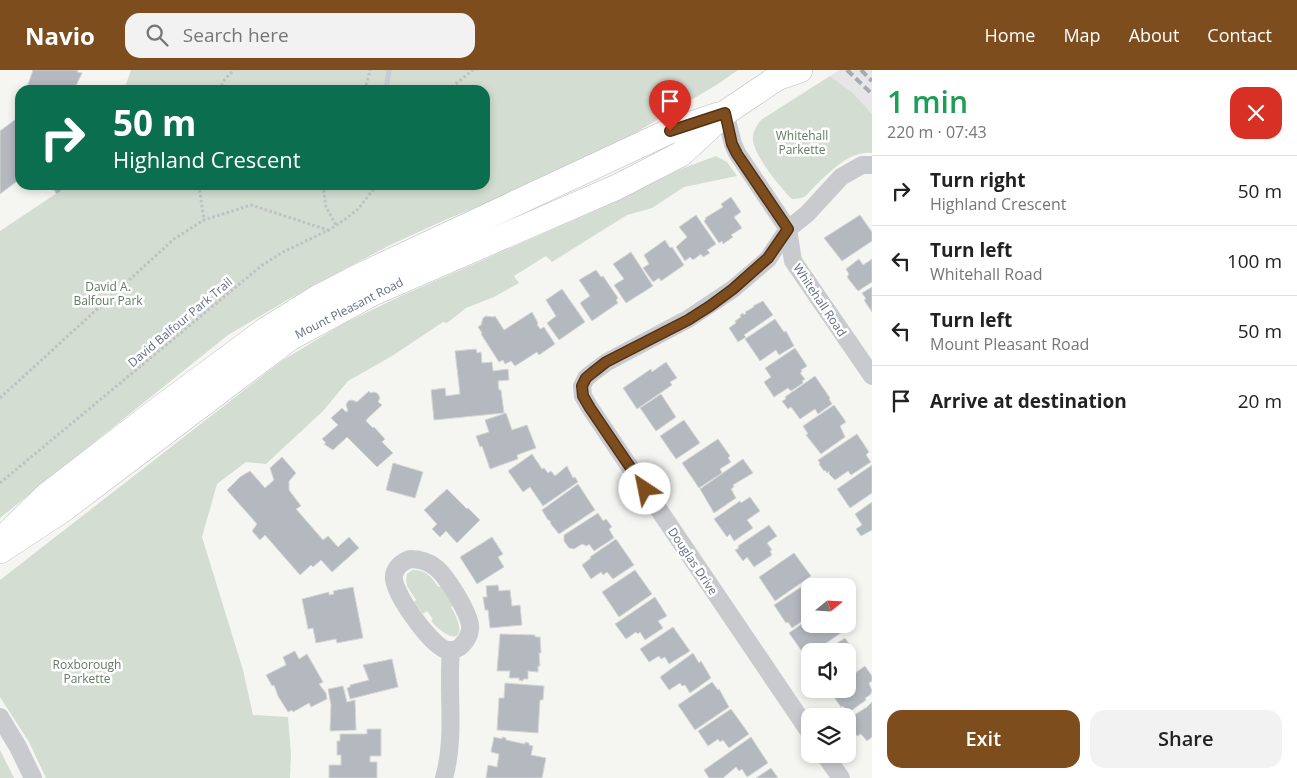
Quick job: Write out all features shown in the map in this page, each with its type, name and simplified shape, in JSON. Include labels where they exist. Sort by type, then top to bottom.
[{"type":"main road","name":"Mount Pleasant Road","points":[[0,551],[61,511],[290,338],[373,293],[617,187],[682,154],[725,113],[786,73]]},
{"type":"main road","name":"Mount Pleasant Road","points":[[0,541],[46,496],[155,412],[267,329],[317,298],[368,272],[670,131],[725,113]]},
{"type":"street","name":"Whitehall Road","points":[[725,113],[732,144],[737,154],[788,229],[793,260],[872,376]]},
{"type":"street","points":[[788,229],[807,214],[841,177],[867,165]]},
{"type":"street","name":"Douglas Drive","points":[[788,229],[768,258],[733,289],[688,320],[606,362],[586,378],[582,386],[583,396],[590,408],[801,720]]},
{"type":"street","points":[[416,559],[428,562],[436,568],[444,577],[464,610],[470,624],[469,632],[460,648],[451,650],[444,649],[436,644],[414,618],[401,596],[395,585],[394,575],[402,562],[416,559]]},
{"type":"street","points":[[444,778],[447,769],[452,729],[449,669],[451,650]]},
{"type":"street","points":[[0,716],[33,778]]},
{"type":"street","points":[[830,763],[841,778]]},
{"type":"path","points":[[222,85],[234,70]]},
{"type":"path","points":[[367,85],[370,70]]},
{"type":"path","points":[[454,85],[473,70]]},
{"type":"path","points":[[200,190],[204,220]]},
{"type":"path","points":[[324,190],[326,207],[336,225]]},
{"type":"path","name":"David Balfour Park Trail","points":[[0,483],[261,266],[283,252],[329,230],[358,209],[373,190]]},
{"type":"path","points":[[0,398],[174,239],[204,220],[251,205],[329,230]]},
{"type":"shaded area","points":[[839,70],[872,70],[872,114],[853,93],[830,76]]},
{"type":"green space","name":"David A. Balfour Park","points":[[131,70],[738,70],[718,84],[615,145],[554,175],[390,245],[289,299],[228,335],[0,518],[0,231],[62,190],[490,190],[490,85],[126,85]]},
{"type":"green space","name":"Whitehall Parkette","points":[[830,76],[853,93],[872,114],[872,153],[864,153],[848,158],[804,197],[792,199],[775,180],[758,155],[753,141],[754,132],[761,120]]},
{"type":"green space","name":"Roxborough Parkette","points":[[716,156],[727,162],[737,176],[684,187],[652,208],[627,215],[552,262],[546,256],[514,276],[519,283],[494,297],[466,308],[447,323],[443,322],[392,356],[348,381],[323,411],[266,464],[246,462],[217,484],[202,537],[243,670],[253,715],[288,717],[291,754],[290,778],[46,778],[29,742],[0,697],[0,580],[283,360],[343,324],[403,295],[597,210],[681,169]]},
{"type":"green space","points":[[412,570],[425,572],[438,587],[441,586],[453,606],[451,607],[457,618],[459,633],[457,636],[452,636],[439,629],[431,621],[433,619],[427,611],[423,614],[414,602],[416,600],[407,586],[406,580],[407,574]]},
{"type":"green space","points":[[0,750],[14,778],[0,778]]},
{"type":"building","points":[[33,70],[78,70],[77,72],[82,73],[76,85],[28,85]]},
{"type":"building","points":[[15,120],[15,183],[0,194],[0,131]]},
{"type":"building","points":[[54,190],[62,190],[57,194]]},
{"type":"building","points":[[731,197],[741,212],[734,217],[742,228],[731,235],[733,237],[723,244],[722,241],[719,243],[704,221],[705,218],[723,207],[721,204]]},
{"type":"building","points":[[696,215],[716,244],[707,250],[710,253],[703,257],[701,254],[693,260],[690,257],[685,261],[676,247],[687,237],[679,227]]},
{"type":"building","points":[[860,215],[872,232],[872,241],[842,261],[824,238]]},
{"type":"building","points":[[665,240],[684,265],[661,281],[659,278],[653,282],[643,268],[649,264],[644,255]]},
{"type":"building","points":[[631,252],[653,286],[626,303],[614,285],[624,279],[613,264]]},
{"type":"building","points":[[859,259],[863,265],[872,259],[872,282],[858,291],[847,277],[849,274],[846,269]]},
{"type":"building","points":[[596,270],[601,277],[603,276],[618,298],[616,300],[618,303],[592,321],[580,303],[590,296],[579,280]]},
{"type":"building","points":[[872,287],[872,312],[862,293]]},
{"type":"building","points":[[562,289],[585,322],[559,340],[547,323],[556,316],[546,300]]},
{"type":"building","points":[[763,301],[773,315],[744,335],[746,337],[738,342],[729,328],[736,323],[735,321],[741,317],[740,315],[743,313],[744,315],[753,306]]},
{"type":"building","points":[[532,312],[540,329],[544,327],[555,344],[539,355],[537,352],[515,366],[511,361],[505,364],[503,360],[499,362],[478,327],[481,325],[483,318],[495,316],[504,330]]},
{"type":"building","points":[[775,319],[784,332],[786,331],[794,346],[779,355],[776,350],[760,361],[745,339]]},
{"type":"building","points":[[795,348],[807,366],[800,373],[805,379],[802,381],[803,383],[791,391],[788,388],[774,397],[764,382],[771,377],[765,368]]},
{"type":"building","points":[[476,349],[477,353],[481,352],[482,363],[492,362],[493,371],[508,369],[509,380],[498,381],[504,413],[434,420],[431,390],[445,388],[446,396],[460,394],[455,351]]},
{"type":"building","points":[[666,362],[677,378],[670,382],[672,385],[637,409],[623,388],[651,369],[652,372]]},
{"type":"building","points":[[815,376],[832,404],[818,414],[815,409],[800,419],[791,407],[788,409],[782,401]]},
{"type":"building","points":[[369,391],[370,393],[375,392],[378,394],[380,398],[378,402],[382,405],[366,421],[385,439],[382,442],[393,453],[377,467],[347,437],[333,450],[324,444],[326,443],[322,439],[338,425],[331,418],[342,408],[346,412],[348,411],[346,405],[348,401],[357,402]]},
{"type":"building","points":[[661,394],[676,417],[656,431],[640,408]]},
{"type":"building","points":[[834,405],[846,422],[840,426],[845,437],[821,454],[806,435],[808,434],[803,426]]},
{"type":"building","points":[[506,413],[512,430],[527,425],[536,448],[517,455],[518,459],[490,469],[482,446],[480,447],[476,436],[489,432],[485,420]]},
{"type":"building","points":[[684,420],[700,443],[676,459],[660,436]]},
{"type":"building","points":[[857,434],[869,452],[866,455],[871,462],[851,475],[848,471],[835,480],[829,474],[829,471],[827,473],[824,471],[818,460]]},
{"type":"building","points":[[718,439],[730,456],[728,458],[731,462],[720,469],[722,473],[699,488],[682,463]]},
{"type":"building","points":[[532,454],[542,469],[544,468],[548,473],[551,471],[555,476],[567,466],[573,478],[575,477],[578,482],[543,506],[530,487],[523,492],[508,471]]},
{"type":"building","points":[[282,457],[296,473],[289,481],[289,490],[301,506],[296,509],[323,540],[328,536],[338,547],[349,537],[359,548],[332,572],[321,560],[313,567],[311,565],[300,575],[265,535],[260,540],[252,531],[257,524],[227,490],[240,477],[250,471],[265,488],[274,480],[270,468]]},
{"type":"building","points":[[743,459],[753,473],[733,485],[734,487],[731,489],[736,498],[714,513],[700,489]]},
{"type":"building","points":[[393,463],[423,472],[415,498],[386,490]]},
{"type":"building","points":[[872,465],[872,493],[850,508],[837,489]]},
{"type":"building","points":[[578,484],[595,510],[559,534],[542,510]]},
{"type":"building","points":[[447,489],[480,520],[457,543],[446,531],[440,537],[432,529],[437,524],[424,510]]},
{"type":"building","points":[[750,497],[760,511],[747,520],[753,528],[734,541],[730,534],[727,537],[714,519],[740,501],[741,503]]},
{"type":"building","points":[[872,502],[872,530],[861,536],[856,529],[862,525],[855,514]]},
{"type":"building","points":[[598,513],[603,521],[606,519],[612,527],[609,529],[614,538],[594,551],[589,544],[587,546],[582,544],[574,549],[569,548],[564,541],[564,535]]},
{"type":"building","points":[[769,525],[777,536],[767,543],[772,550],[770,551],[772,555],[754,567],[747,557],[743,561],[735,550]]},
{"type":"building","points":[[492,537],[503,554],[498,557],[504,567],[477,584],[460,557]]},
{"type":"building","points":[[616,539],[634,565],[613,579],[607,572],[603,575],[601,572],[591,579],[582,565]]},
{"type":"building","points":[[794,553],[811,576],[801,578],[801,583],[775,601],[759,577]]},
{"type":"building","points":[[635,570],[652,594],[619,617],[602,592]]},
{"type":"building","points":[[498,585],[499,591],[510,590],[512,606],[520,605],[522,625],[490,628],[488,610],[485,610],[483,597],[487,597],[486,586]]},
{"type":"building","points":[[353,587],[363,638],[337,643],[336,639],[316,643],[313,628],[308,629],[302,599],[329,592],[329,595],[334,594],[333,591]]},
{"type":"building","points":[[801,587],[801,622],[792,628],[788,622],[786,623],[774,605]]},
{"type":"building","points":[[655,597],[667,616],[658,621],[663,628],[645,640],[640,632],[638,634],[636,632],[626,639],[615,624]]},
{"type":"building","points":[[801,624],[801,633],[841,633],[826,643],[801,643],[801,650],[789,633]]},
{"type":"building","points":[[673,627],[690,651],[669,664],[665,657],[661,659],[659,656],[649,662],[640,649]]},
{"type":"building","points":[[500,634],[535,635],[535,637],[540,637],[541,653],[539,653],[540,666],[538,666],[538,672],[528,671],[528,679],[523,679],[523,681],[519,680],[519,678],[509,678],[510,671],[497,671]]},
{"type":"building","points":[[845,638],[848,643],[837,643]]},
{"type":"building","points":[[295,651],[299,659],[307,654],[323,682],[319,684],[326,693],[327,699],[311,707],[309,703],[293,712],[292,710],[288,712],[278,696],[274,685],[272,686],[266,675],[286,665],[283,657]]},
{"type":"building","points":[[693,653],[699,663],[701,661],[711,678],[690,693],[685,685],[682,686],[680,683],[669,690],[660,677]]},
{"type":"building","points":[[392,659],[398,687],[350,699],[347,688],[350,685],[369,680],[363,665]]},
{"type":"building","points":[[865,666],[872,676],[872,681],[869,683],[872,691],[865,698],[866,700],[855,708],[841,707],[835,698],[856,698],[856,672]]},
{"type":"building","points":[[712,682],[719,689],[729,707],[695,730],[678,705]]},
{"type":"building","points":[[505,683],[544,686],[543,700],[540,700],[538,733],[497,730],[499,698],[504,698]]},
{"type":"building","points":[[343,686],[347,702],[355,700],[356,730],[330,731],[331,705],[328,689]]},
{"type":"building","points":[[872,702],[872,737],[867,741],[861,734],[856,735],[856,714]]},
{"type":"building","points":[[731,709],[749,734],[729,748],[723,740],[720,742],[718,739],[708,746],[698,731]]},
{"type":"building","points":[[367,729],[381,729],[381,756],[370,756],[370,762],[377,762],[377,778],[329,778],[329,765],[341,765],[341,755],[337,755],[337,741],[340,741],[340,734],[367,734]]},
{"type":"building","points":[[494,737],[502,739],[502,737],[506,738],[506,740],[525,744],[525,742],[533,746],[531,755],[546,758],[542,778],[486,778],[488,765],[497,767],[499,754],[491,752]]},
{"type":"building","points":[[751,737],[768,763],[747,777],[742,769],[739,771],[736,767],[723,778],[709,778],[704,770]]},
{"type":"building","points":[[771,768],[778,778],[756,778]]},
{"type":"waterway","points":[[387,85],[389,70]]},
{"type":"railway","points":[[847,70],[872,94]]},
{"type":"railway","points":[[861,70],[872,81]]},
{"type":"route","points":[[645,489],[583,396],[582,386],[586,378],[606,362],[688,320],[710,306],[733,289],[768,258],[788,229],[737,154],[732,144],[725,113],[670,131]]}]
